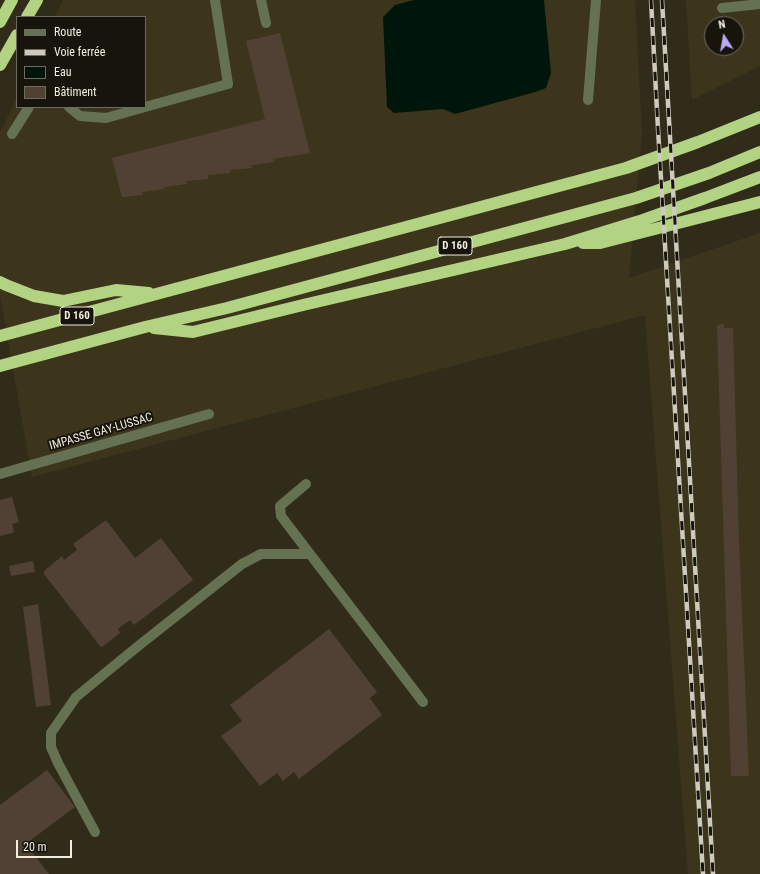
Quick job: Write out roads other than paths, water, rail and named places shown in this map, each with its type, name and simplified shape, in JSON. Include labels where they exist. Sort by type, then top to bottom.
[{"type":"highway","points":[[0,22],[12,0]]},
{"type":"highway","points":[[28,16],[37,0]]},
{"type":"highway","points":[[0,65],[16,37]]},
{"type":"highway","name":"D 160","points":[[0,336],[626,168],[698,142],[760,117]]},
{"type":"highway","name":"D 160","points":[[0,366],[145,327],[227,308],[636,198],[709,173],[760,152]]},
{"type":"highway","points":[[145,327],[193,332],[310,303],[566,244],[643,220],[760,177]]},
{"type":"highway","points":[[566,244],[600,243],[760,202]]},
{"type":"highway","points":[[0,282],[6,286],[34,296],[63,301],[116,290],[154,294]]},
{"type":"street","points":[[146,107],[228,84],[216,0]]},
{"type":"street","points":[[261,0],[266,23]]},
{"type":"street","points":[[588,100],[596,0]]},
{"type":"street","points":[[722,8],[760,4]]},
{"type":"street","points":[[12,134],[28,108]]},
{"type":"street","points":[[70,108],[80,116],[106,118],[141,108]]},
{"type":"street","name":"IMPASSE GAY-LUSSAC","points":[[0,474],[209,414]]},
{"type":"street","points":[[306,484],[280,506],[281,516],[422,702]]},
{"type":"street","points":[[95,832],[51,747],[51,732],[76,698],[136,646],[242,564],[261,554],[310,554]]},
{"type":"water","points":[[414,0],[544,0],[551,73],[546,88],[455,114],[443,109],[394,113],[387,107],[383,17],[395,5]]},
{"type":"railway","points":[[651,0],[703,874]]},
{"type":"railway","points":[[662,0],[713,874]]}]
